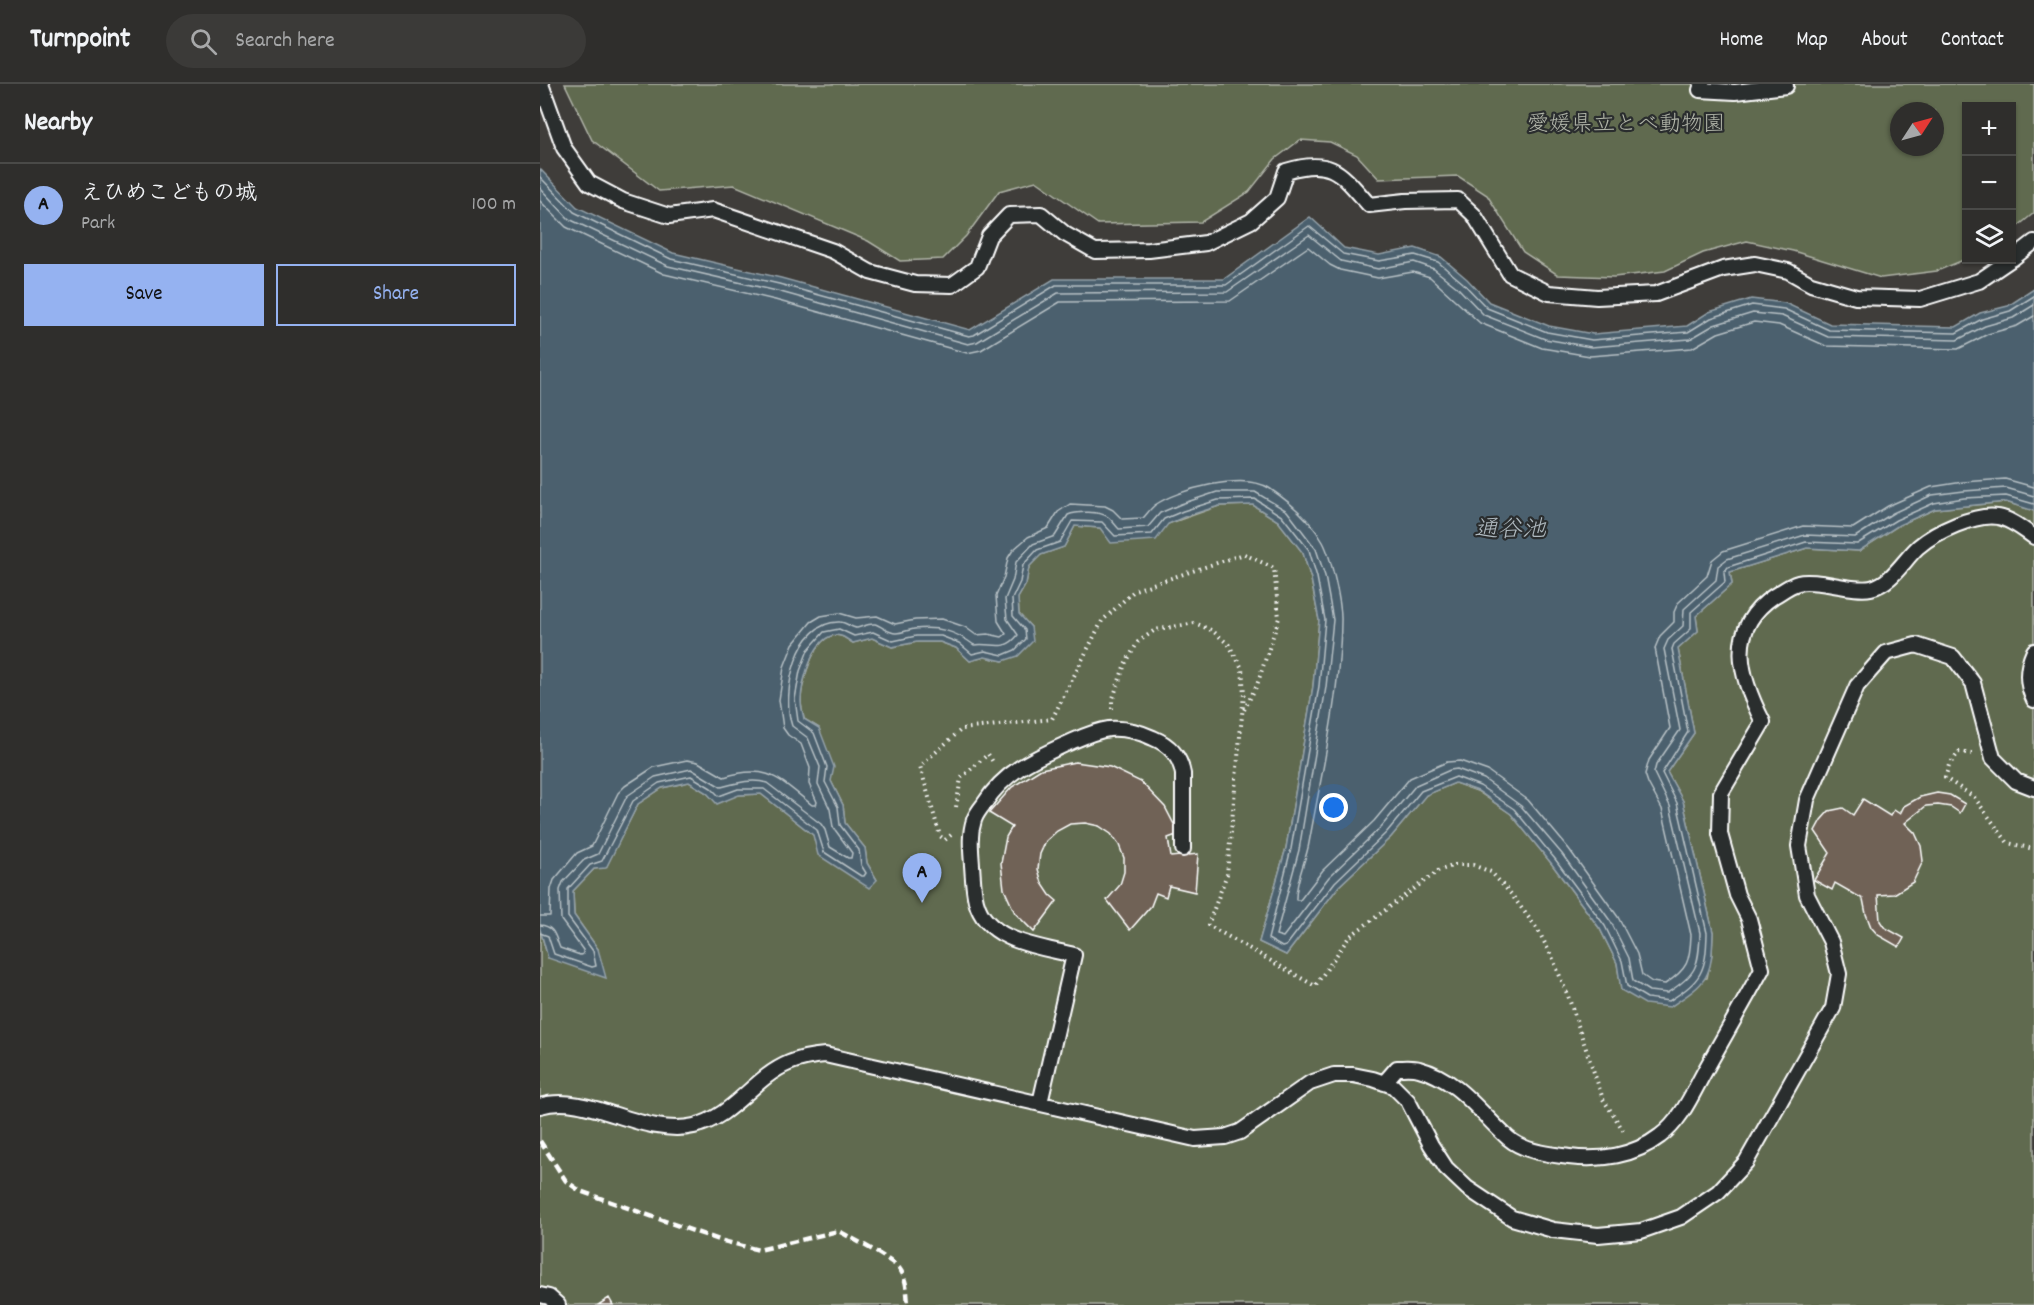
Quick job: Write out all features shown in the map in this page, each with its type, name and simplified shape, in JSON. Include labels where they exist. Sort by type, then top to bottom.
[{"type":"lane","points":[[541,84],[564,148],[589,183],[623,201],[669,216],[713,210],[833,251],[870,272],[915,284],[952,285],[977,267],[989,236],[1009,215],[1041,214],[1065,234],[1095,251],[1149,250],[1206,243],[1251,221],[1277,198],[1286,171],[1307,164],[1333,169],[1352,185],[1370,206],[1405,201],[1458,200],[1474,214],[1510,274],[1549,293],[1598,297],[1656,294],[1723,269],[1755,264],[1788,271],[1811,284],[1856,297],[1920,299],[1979,281],[2004,264]]},
{"type":"lane","points":[[1702,84],[1700,90],[1735,92],[1786,86]]},
{"type":"lane","points":[[2016,255],[2034,242]]},
{"type":"lane","points":[[1384,1083],[1396,1068],[1418,1068],[1449,1082],[1470,1099],[1513,1142],[1540,1152],[1576,1158],[1605,1159],[1635,1150],[1660,1136],[1680,1115],[1762,969],[1749,919],[1737,895],[1720,834],[1720,794],[1763,722],[1751,698],[1742,670],[1742,647],[1746,626],[1759,606],[1799,582],[1869,589],[1886,582],[1918,547],[1940,532],[1956,525],[1998,516],[2034,537]]},
{"type":"lane","points":[[540,1107],[548,1104],[574,1104],[670,1129],[693,1126],[726,1111],[788,1063],[825,1055],[1195,1139],[1218,1138],[1240,1132],[1310,1083],[1334,1075],[1353,1075],[1393,1086],[1408,1101],[1446,1168],[1467,1188],[1512,1218],[1552,1230],[1598,1234],[1641,1231],[1681,1217],[1718,1192],[1746,1162],[1833,1008],[1839,974],[1831,942],[1807,895],[1799,846],[1807,800],[1857,686],[1886,653],[1916,645],[1953,657],[1973,683],[1994,758],[2016,781],[2034,788]]},
{"type":"lane","points":[[2034,651],[2026,673],[2034,700]]},
{"type":"lane","points":[[1040,1103],[1074,956],[1010,939],[997,931],[985,918],[976,904],[970,835],[975,818],[998,784],[1015,769],[1032,759],[1096,731],[1111,729],[1147,735],[1164,742],[1181,762],[1183,849]]},
{"type":"lane","points":[[540,1295],[549,1297],[558,1305]]},
{"type":"path","points":[[953,824],[951,836],[945,840],[940,837],[920,766],[962,729],[1052,719],[1102,621],[1135,590],[1244,554],[1274,568],[1279,618],[1257,685],[1242,713]]},
{"type":"path","points":[[1111,729],[1112,701],[1125,664],[1138,642],[1155,630],[1195,623],[1213,631],[1229,645],[1242,668],[1244,694],[1227,874],[1208,925],[1315,986],[1349,937],[1438,871],[1455,865],[1473,865],[1491,872],[1538,930],[1553,959],[1603,1100],[1627,1135],[1648,1143]]},
{"type":"path","points":[[1994,758],[1959,752],[1949,765],[1945,778],[1974,796],[2008,843],[2034,849]]},
{"type":"path","points":[[955,813],[961,778],[988,754],[994,762],[983,788],[990,795]]},
{"type":"green space","name":"愛媛県立とべ動物園","points":[[565,84],[2034,84],[2034,213],[2016,228],[2016,102],[1962,102],[1962,261],[1937,271],[1881,278],[1793,251],[1747,241],[1703,253],[1665,271],[1614,277],[1558,275],[1523,252],[1487,195],[1458,176],[1379,179],[1357,155],[1330,142],[1300,140],[1275,159],[1249,192],[1201,222],[1098,224],[1036,181],[999,191],[966,236],[943,259],[900,261],[868,241],[734,185],[659,191],[592,140]]},
{"type":"green space","points":[[2006,502],[2034,511],[2034,1305],[540,1305],[540,929],[548,958],[598,949],[574,915],[573,891],[594,869],[606,867],[638,804],[662,788],[689,782],[707,793],[717,803],[738,795],[761,794],[813,835],[877,880],[867,863],[865,848],[845,823],[843,805],[831,781],[819,728],[804,719],[801,701],[811,659],[824,641],[832,636],[841,636],[853,643],[872,638],[892,647],[917,642],[940,642],[956,648],[970,661],[985,657],[1003,661],[1031,627],[1019,614],[1018,598],[1026,584],[1029,567],[1040,555],[1064,547],[1075,526],[1100,528],[1168,524],[1219,506],[1253,505],[1278,521],[1303,553],[1319,620],[1313,686],[1286,848],[1259,942],[1286,955],[1339,886],[1391,837],[1426,795],[1455,783],[1477,791],[1511,814],[1551,863],[1600,929],[1617,963],[1621,990],[1707,978],[1712,954],[1713,932],[1683,801],[1667,772],[1694,733],[1678,649],[1698,631],[1696,616],[1732,584],[1730,572],[1807,548],[1859,551],[1899,525],[1935,509]]},
{"type":"water","name":"通谷池","points":[[540,169],[577,207],[673,253],[781,278],[970,330],[1054,279],[1224,279],[1310,217],[1344,248],[1379,255],[1415,248],[1441,257],[1489,302],[1549,326],[1593,334],[1687,326],[1709,312],[1751,299],[1785,303],[1830,324],[1956,327],[1980,313],[2008,306],[2034,289],[2034,511],[2006,502],[1935,509],[1899,525],[1859,551],[1807,548],[1730,572],[1732,584],[1696,616],[1698,631],[1678,649],[1694,733],[1667,772],[1683,801],[1713,932],[1711,960],[1705,977],[1693,991],[1670,1007],[1645,1004],[1621,990],[1617,963],[1600,929],[1551,863],[1511,814],[1478,791],[1455,783],[1426,795],[1391,837],[1339,886],[1286,955],[1259,942],[1286,848],[1313,686],[1319,620],[1303,553],[1278,521],[1253,505],[1219,506],[1184,517],[1168,524],[1156,540],[1111,543],[1100,528],[1075,526],[1064,547],[1041,555],[1029,567],[1026,584],[1018,598],[1019,614],[1031,627],[1033,641],[1018,656],[1003,661],[985,657],[970,661],[956,648],[940,642],[917,642],[892,647],[872,638],[853,643],[841,636],[832,636],[824,641],[817,648],[807,670],[801,701],[804,719],[819,728],[834,767],[831,781],[843,805],[845,823],[865,848],[867,863],[877,880],[869,888],[818,855],[813,835],[761,794],[739,795],[717,804],[707,793],[689,782],[662,788],[638,804],[606,868],[594,869],[573,891],[574,915],[598,949],[606,978],[548,958],[540,929]]},
{"type":"building","points":[[1075,762],[1110,767],[1141,782],[1165,807],[1179,834],[1168,838],[1171,857],[1198,854],[1195,892],[1169,886],[1166,897],[1156,893],[1151,906],[1130,930],[1107,900],[1120,885],[1124,872],[1124,858],[1119,845],[1111,834],[1099,826],[1085,823],[1070,824],[1057,831],[1046,841],[1040,854],[1038,869],[1042,883],[1057,901],[1034,932],[1015,913],[1004,889],[1001,863],[1006,837],[1012,827],[989,813],[1012,787],[1041,769]]},
{"type":"building","points":[[1937,793],[1950,795],[1965,804],[1960,813],[1951,807],[1926,806],[1905,823],[1915,833],[1921,846],[1923,861],[1913,882],[1894,894],[1878,895],[1880,921],[1884,927],[1904,938],[1899,947],[1878,935],[1871,927],[1863,899],[1835,883],[1832,890],[1814,880],[1830,853],[1815,831],[1829,811],[1843,808],[1853,815],[1863,799],[1890,816],[1894,810],[1900,814],[1904,806],[1920,797]]},
{"type":"building","points":[[609,1298],[613,1305],[598,1305]]},
{"type":"railway","points":[[540,1141],[566,1181],[580,1191],[719,1240],[759,1250],[838,1231],[880,1254],[899,1268],[905,1281],[908,1305]]},
{"type":"place","name":"えひめこどもの城","points":[[922,903]]}]
